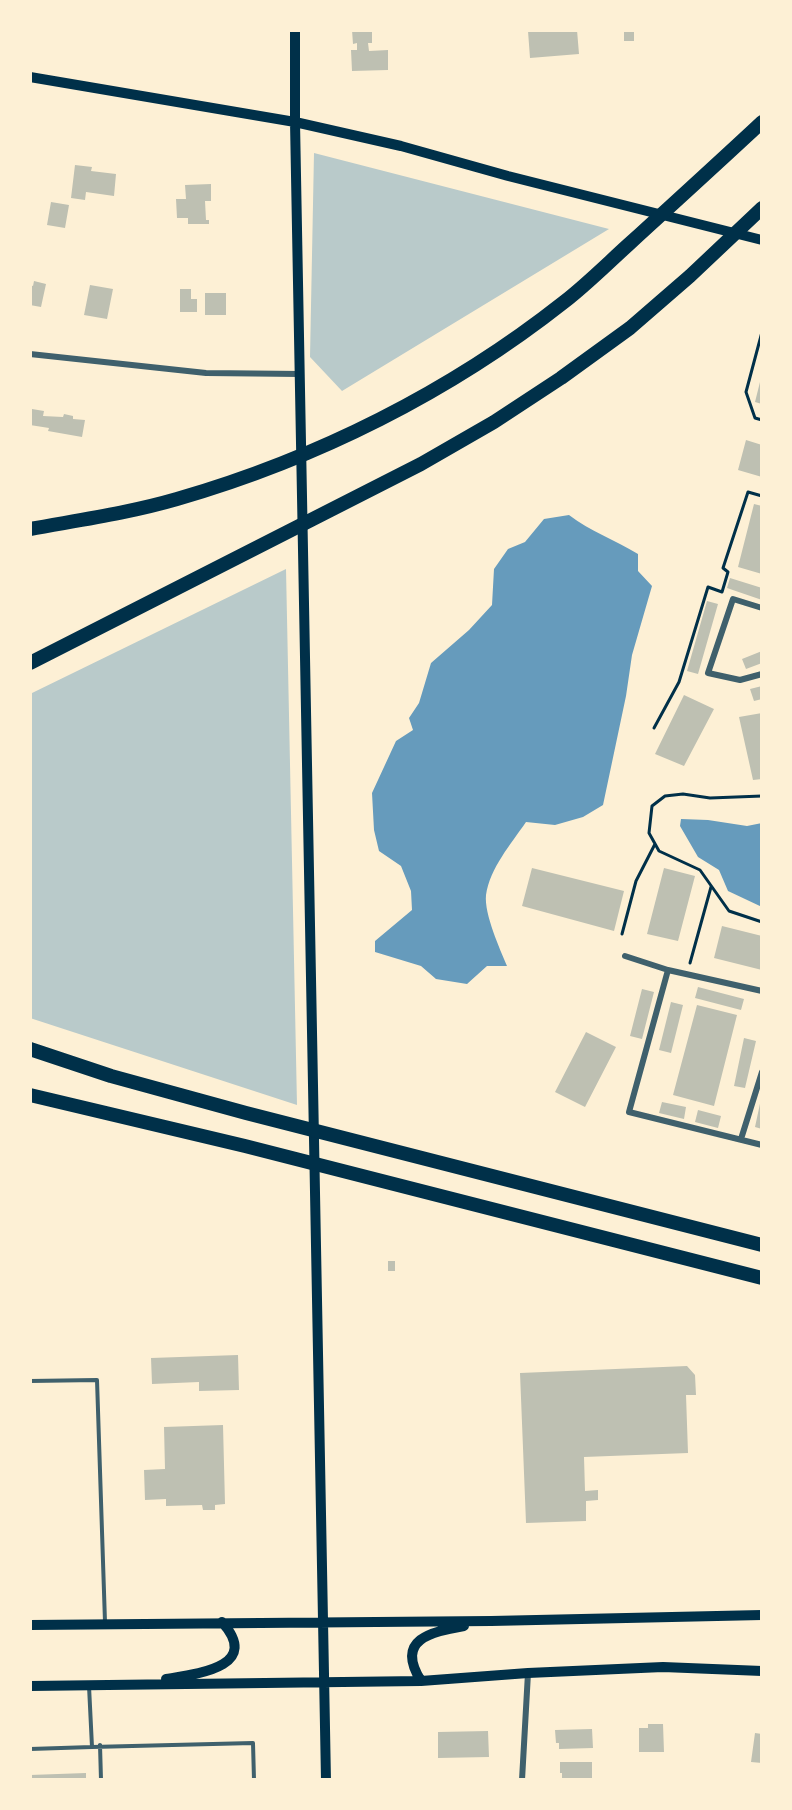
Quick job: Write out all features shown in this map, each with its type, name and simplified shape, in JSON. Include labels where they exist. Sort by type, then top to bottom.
[{"type":"highway","points":[[30,529],[112,514],[176,499],[248,476],[339,439],[408,405],[522,334],[566,301],[762,122]]},
{"type":"highway","points":[[30,663],[421,464],[494,422],[561,378],[630,328],[690,276],[762,208]]},
{"type":"highway","points":[[30,1049],[111,1076],[258,1116],[762,1245]]},
{"type":"highway","points":[[30,1095],[234,1143],[762,1278]]},
{"type":"highway","points":[[702,1263],[762,1286]]},
{"type":"main road","points":[[295,30],[326,1780]]},
{"type":"main road","points":[[30,77],[295,122],[401,146],[508,176],[615,201],[762,240]]},
{"type":"main road","points":[[30,1625],[491,1621],[762,1615]]},
{"type":"main road","points":[[422,1681],[414,1669],[412,1657],[414,1646],[422,1638],[435,1632],[491,1621]]},
{"type":"main road","points":[[136,1685],[204,1673],[224,1666],[233,1655],[234,1646],[232,1634],[222,1622]]},
{"type":"main road","points":[[30,1686],[422,1681],[528,1673],[663,1667],[762,1671]]},
{"type":"street","points":[[30,354],[206,373],[300,374]]},
{"type":"street","points":[[762,608],[734,599],[708,673],[740,680],[762,674]]},
{"type":"street","points":[[625,956],[668,970],[762,991]]},
{"type":"street","points":[[668,970],[629,1112],[762,1145]]},
{"type":"street","points":[[741,1139],[762,1072]]},
{"type":"street","points":[[522,1780],[528,1673]]},
{"type":"lane","points":[[30,1381],[97,1380],[105,1624]]},
{"type":"lane","points":[[89,1685],[92,1747]]},
{"type":"lane","points":[[30,1749],[100,1745],[253,1743],[254,1780]]},
{"type":"lane","points":[[100,1745],[101,1780]]},
{"type":"path","points":[[762,332],[746,392],[755,418],[762,420]]},
{"type":"path","points":[[654,728],[679,682],[708,587],[722,592],[728,572],[723,568],[748,492],[762,496]]},
{"type":"path","points":[[762,796],[710,798],[683,794],[665,796],[652,806],[649,833],[659,851],[700,870],[729,911],[762,922]]},
{"type":"path","points":[[622,933],[636,881],[655,844]]},
{"type":"path","points":[[690,963],[711,887]]},
{"type":"shaded area","points":[[314,153],[609,229],[342,391],[310,357]]},
{"type":"shaded area","points":[[286,569],[297,1105],[30,1018],[30,694]]},
{"type":"water","points":[[569,515],[638,554],[638,571],[652,586],[632,655],[626,696],[603,805],[583,817],[555,825],[526,822],[496,866],[486,895],[490,921],[507,966],[487,966],[467,984],[436,979],[421,966],[375,952],[375,941],[412,910],[411,891],[401,866],[379,851],[374,830],[372,793],[396,741],[413,730],[409,718],[419,703],[431,663],[469,630],[492,605],[494,569],[508,549],[525,542],[544,519]]},
{"type":"water","points":[[681,819],[708,820],[747,826],[762,823],[762,907],[728,891],[719,870],[698,857],[680,826]]},
{"type":"building","points":[[352,30],[372,30],[372,43],[368,43],[369,51],[388,50],[388,70],[352,71],[351,50],[357,50],[357,43],[353,44]]},
{"type":"building","points":[[577,30],[579,54],[530,58],[528,31]]},
{"type":"building","points":[[634,30],[634,41],[624,41],[624,31]]},
{"type":"building","points":[[75,165],[92,167],[91,171],[116,174],[114,196],[86,192],[85,200],[71,198]]},
{"type":"building","points":[[211,184],[211,201],[205,201],[206,220],[209,220],[209,224],[188,224],[188,218],[177,218],[176,199],[186,199],[185,185]]},
{"type":"building","points":[[51,202],[69,205],[65,228],[47,225]]},
{"type":"building","points":[[34,281],[46,284],[41,307],[30,305],[30,285],[33,286]]},
{"type":"building","points":[[90,285],[113,289],[107,319],[84,315]]},
{"type":"building","points":[[180,289],[191,289],[191,299],[197,299],[197,312],[180,312]]},
{"type":"building","points":[[205,293],[226,293],[226,315],[205,315]]},
{"type":"building","points":[[762,378],[762,404],[755,402]]},
{"type":"building","points":[[32,409],[44,411],[43,416],[63,417],[64,414],[73,416],[73,419],[85,420],[82,437],[30,425]]},
{"type":"building","points":[[746,440],[762,445],[762,477],[738,470]]},
{"type":"building","points":[[754,504],[762,506],[762,574],[738,567]]},
{"type":"building","points":[[730,578],[762,588],[762,600],[727,588]]},
{"type":"building","points":[[707,601],[718,604],[698,674],[687,671]]},
{"type":"building","points":[[762,651],[762,663],[746,669],[742,659]]},
{"type":"building","points":[[762,686],[762,699],[754,701],[750,689]]},
{"type":"building","points":[[684,695],[714,709],[684,766],[655,754]]},
{"type":"building","points":[[762,713],[762,779],[753,780],[739,717]]},
{"type":"building","points":[[532,868],[624,891],[614,931],[522,906]]},
{"type":"building","points":[[664,868],[695,876],[678,941],[647,934]]},
{"type":"building","points":[[722,926],[762,936],[762,970],[714,958]]},
{"type":"building","points":[[698,987],[744,999],[741,1010],[695,998]]},
{"type":"building","points":[[642,989],[654,992],[642,1039],[630,1036]]},
{"type":"building","points":[[671,1002],[683,1005],[671,1053],[659,1050]]},
{"type":"building","points":[[697,1005],[737,1015],[714,1106],[673,1095]]},
{"type":"building","points":[[586,1032],[616,1047],[585,1107],[555,1092]]},
{"type":"building","points":[[744,1038],[756,1041],[745,1088],[734,1086]]},
{"type":"building","points":[[762,1099],[762,1129],[755,1127]]},
{"type":"building","points":[[662,1102],[686,1107],[684,1119],[659,1113]]},
{"type":"building","points":[[698,1110],[721,1116],[718,1128],[695,1122]]},
{"type":"building","points":[[388,1261],[395,1261],[395,1271],[388,1271]]},
{"type":"building","points":[[238,1355],[239,1390],[199,1391],[199,1382],[152,1384],[151,1358]]},
{"type":"building","points":[[687,1366],[695,1375],[696,1395],[686,1395],[688,1453],[584,1457],[585,1491],[598,1490],[598,1500],[586,1501],[586,1521],[526,1523],[520,1373]]},
{"type":"building","points":[[223,1425],[225,1504],[215,1505],[215,1510],[203,1510],[202,1505],[166,1506],[166,1499],[145,1500],[144,1470],[165,1469],[164,1427]]},
{"type":"building","points":[[648,1724],[663,1724],[664,1752],[639,1752],[639,1728],[648,1728]]},
{"type":"building","points":[[592,1729],[593,1748],[559,1749],[559,1743],[556,1743],[555,1730]]},
{"type":"building","points":[[488,1731],[489,1757],[438,1758],[438,1732]]},
{"type":"building","points":[[755,1733],[762,1734],[762,1763],[751,1762]]},
{"type":"building","points":[[560,1762],[592,1762],[592,1780],[562,1780]]},
{"type":"building","points":[[86,1773],[86,1780],[30,1780],[30,1775]]}]
